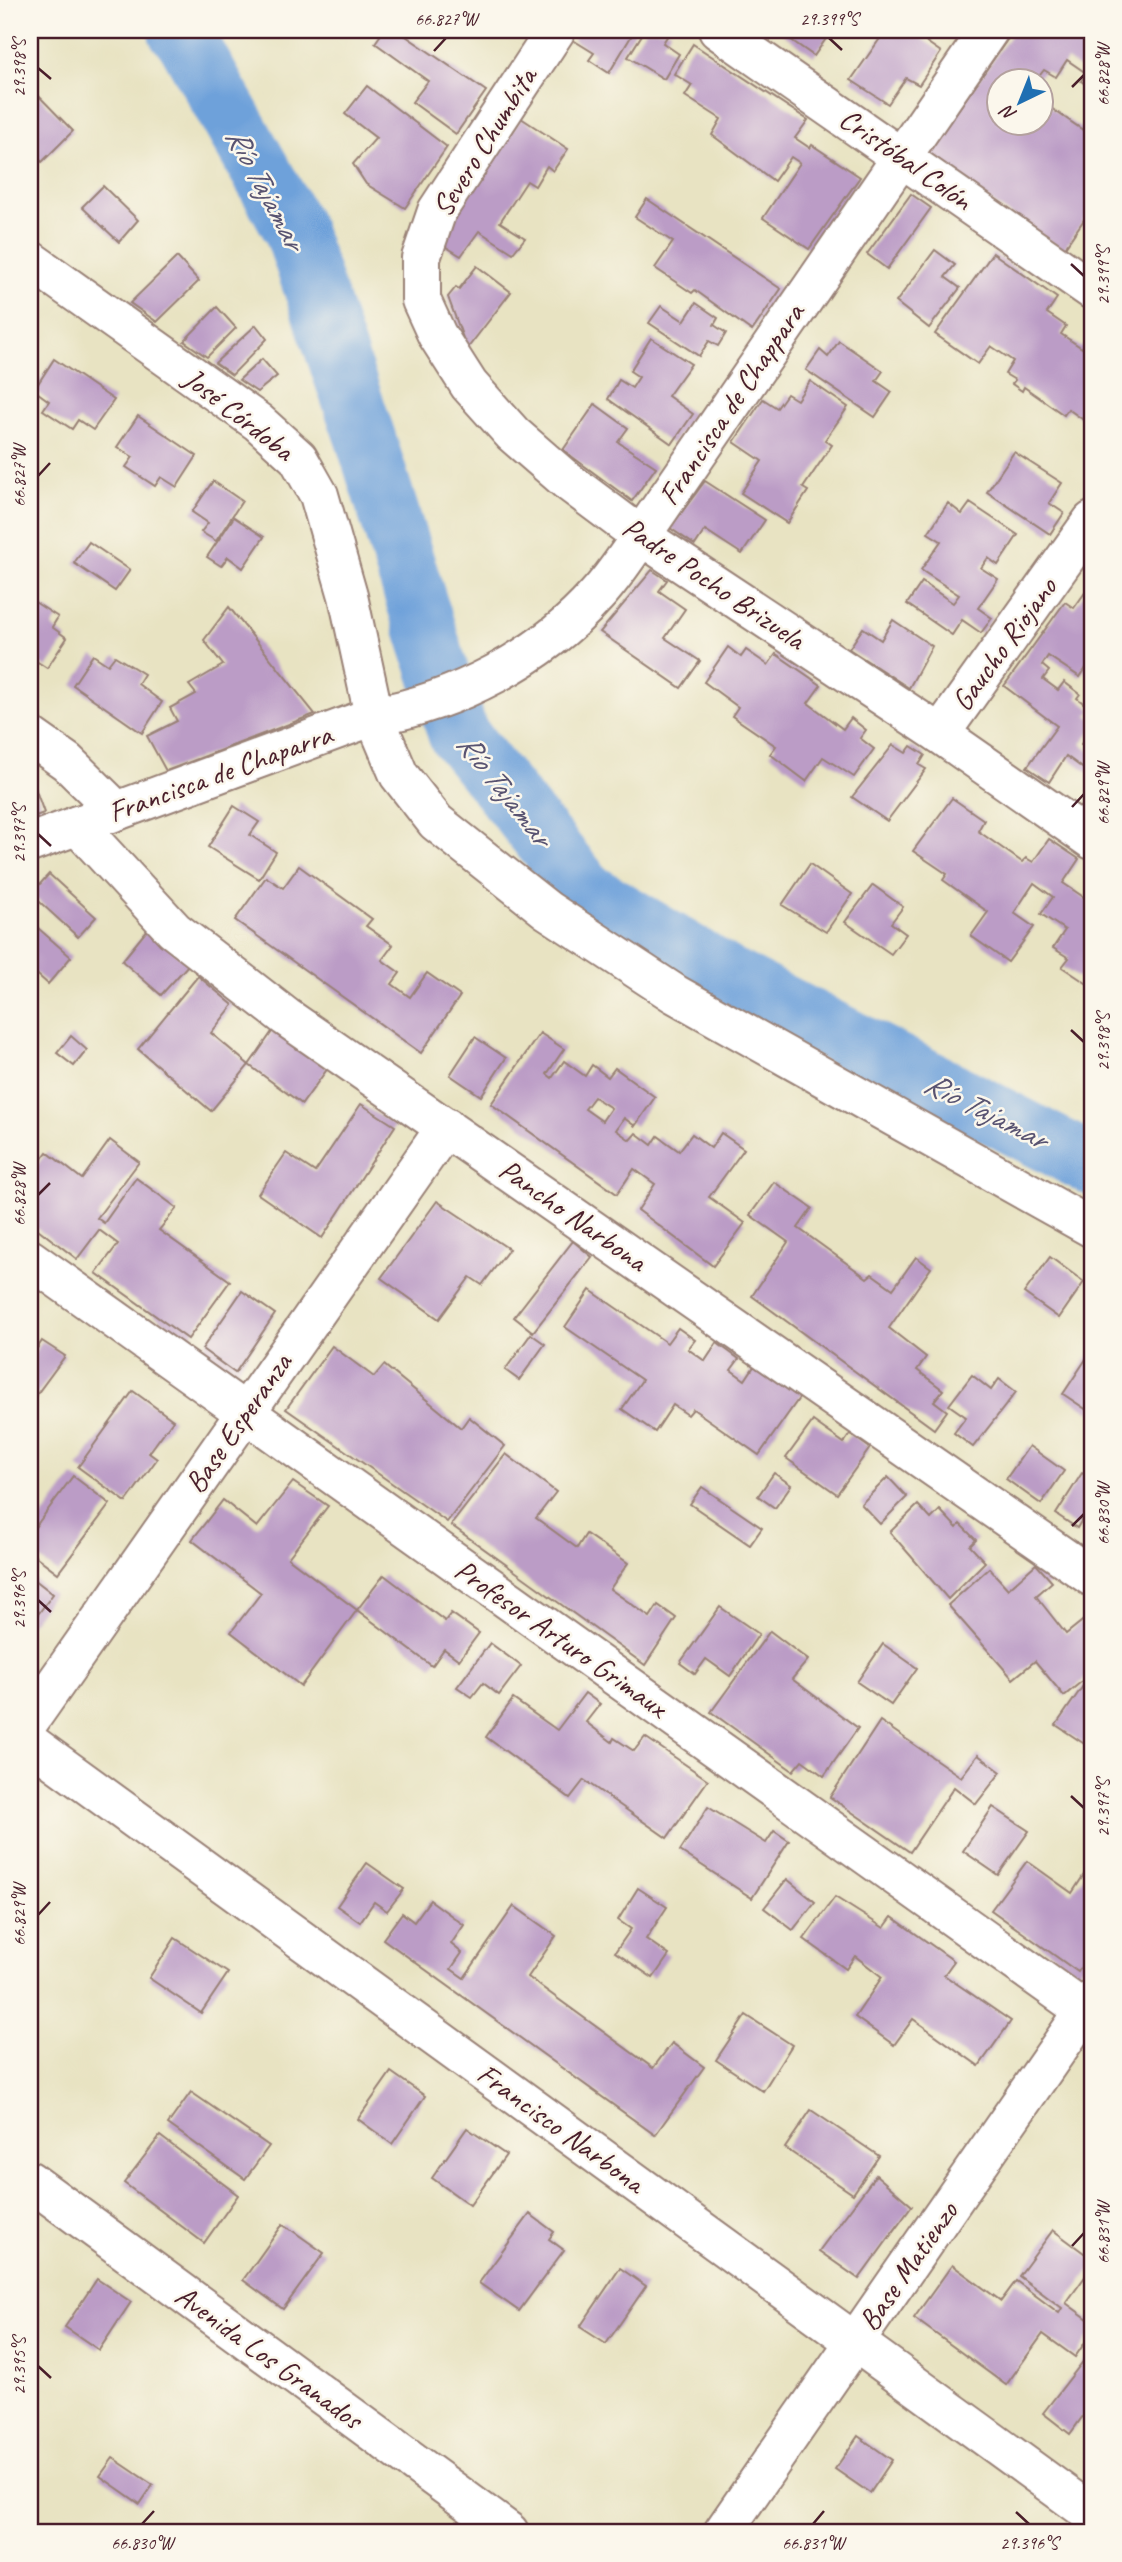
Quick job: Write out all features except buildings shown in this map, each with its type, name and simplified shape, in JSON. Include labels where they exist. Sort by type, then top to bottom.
[{"type":"street","name":"Severo Chumbita","points":[[421,258],[437,211],[555,30]]},
{"type":"street","name":"Cristóbal Colón","points":[[718,30],[902,155],[1092,290]]},
{"type":"street","name":"Francisca de Chappara","points":[[411,709],[494,673],[548,641],[597,596],[989,30]]},
{"type":"street","name":"Padre Pocho Brizuela","points":[[421,258],[421,300],[437,335],[469,386],[513,434],[566,480],[641,536],[940,734],[1092,840]]},
{"type":"street","name":"José Córdoba","points":[[30,260],[258,422],[298,458],[319,495],[348,596],[374,716],[399,775],[436,822],[547,910],[675,994],[1092,1228]]},
{"type":"street","name":"Gaucho Riojano","points":[[940,734],[1092,521]]},
{"type":"street","name":"Francisca de Chaparra","points":[[30,843],[374,716],[411,709]]},
{"type":"street","points":[[30,736],[67,762],[117,811]]},
{"type":"street","name":"Pancho Narbona","points":[[77,825],[183,937],[286,1017],[1092,1577]]},
{"type":"street","name":"Base Esperanza","points":[[30,1720],[446,1127]]},
{"type":"street","name":"Profesor Arturo Grimaux","points":[[30,1259],[245,1414],[1090,2009]]},
{"type":"street","name":"Francisco Narbona","points":[[30,1743],[1092,2514]]},
{"type":"street","name":"Base Matienzo","points":[[723,2532],[1090,2009]]},
{"type":"street","name":"Avenida Los Granados","points":[[30,2181],[509,2532]]},
{"type":"waterway","name":"Río Tajamar","points":[[178,30],[187,40],[294,230],[366,440],[458,734],[586,892],[726,976],[1092,1165]]}]
